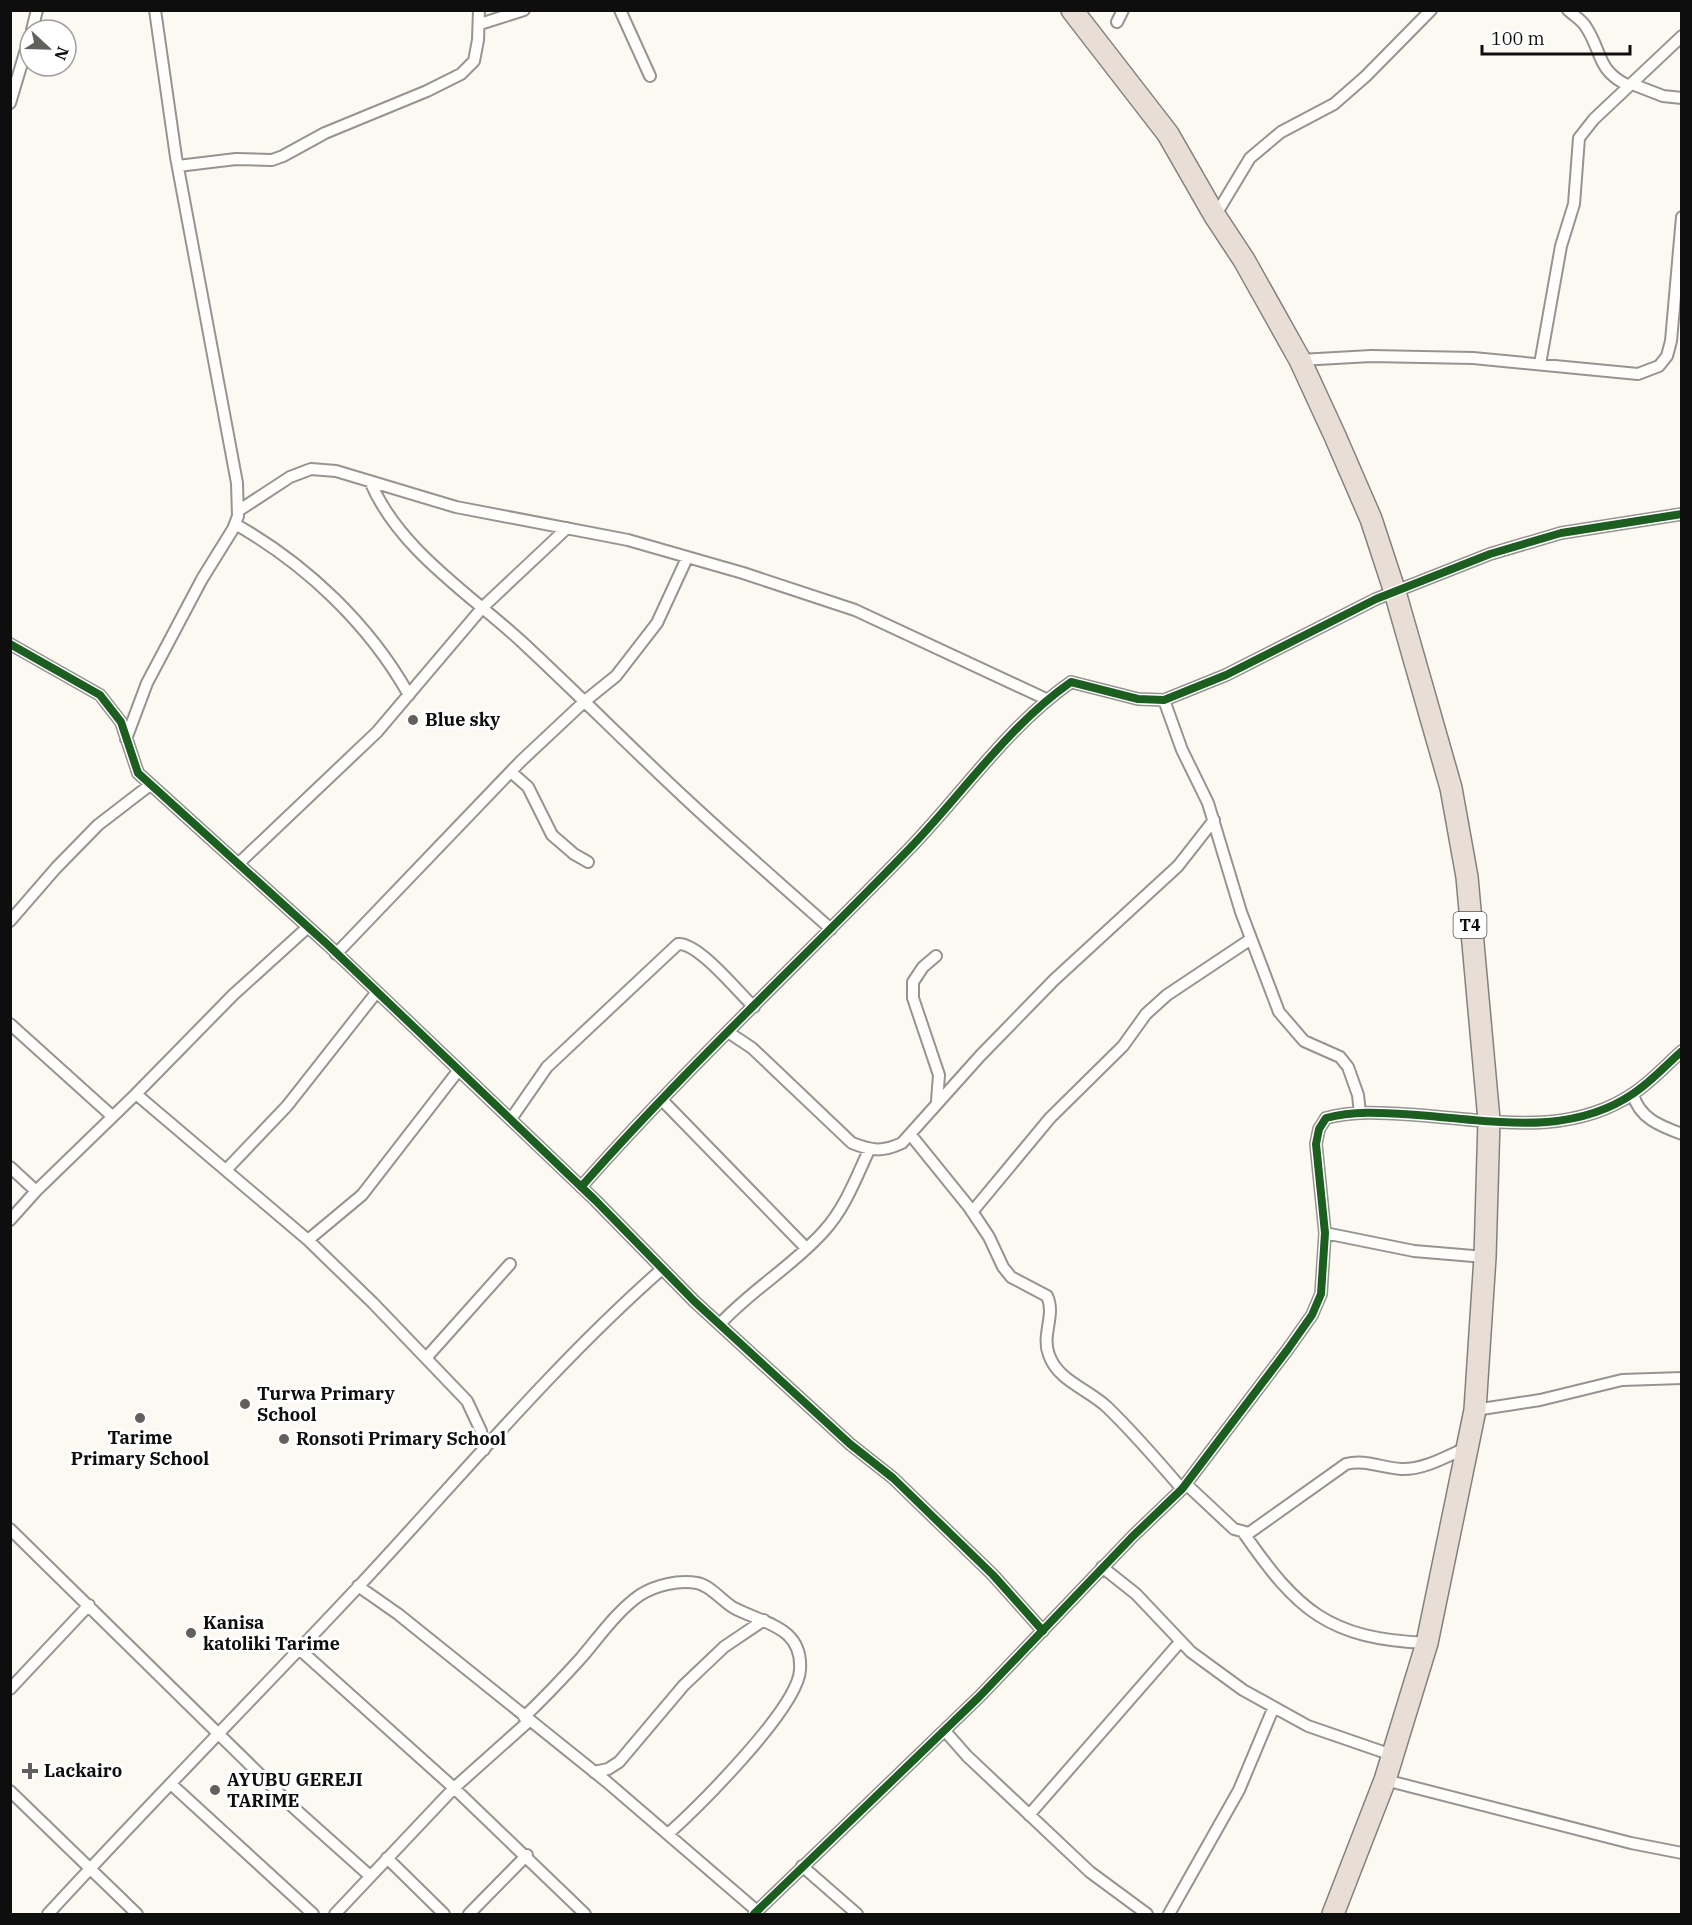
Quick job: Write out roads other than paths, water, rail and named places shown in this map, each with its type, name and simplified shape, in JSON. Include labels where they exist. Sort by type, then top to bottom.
[{"type":"highway","name":"T4","points":[[1072,10],[1168,134],[1215,216],[1244,260],[1300,360],[1371,519],[1395,592],[1451,788],[1467,877],[1489,1120],[1485,1257],[1475,1410],[1427,1643],[1385,1780],[1333,1914]]},
{"type":"street","points":[[126,739],[147,682],[202,579],[235,524],[238,511],[237,483],[178,166],[155,10]]},
{"type":"street","points":[[178,166],[236,159],[272,160],[325,133],[427,91],[461,74],[474,61],[480,24],[479,10]]},
{"type":"street","points":[[480,24],[524,10]]},
{"type":"street","points":[[620,10],[650,76]]},
{"type":"street","points":[[1117,22],[1123,10]]},
{"type":"street","points":[[1215,216],[1250,158],[1281,132],[1334,104],[1366,76],[1431,10]]},
{"type":"street","points":[[1572,11],[1588,29],[1599,61],[1613,79],[1663,96],[1682,98]]},
{"type":"street","points":[[1540,364],[1561,246],[1574,204],[1579,138],[1594,119],[1682,36]]},
{"type":"street","points":[[10,103],[18,76]]},
{"type":"street","points":[[1300,360],[1371,356],[1473,358],[1638,374],[1652,370],[1667,356],[1671,341],[1679,280],[1682,217]]},
{"type":"street","points":[[238,511],[290,477],[311,469],[336,471],[456,507],[628,540],[855,610],[1046,699]]},
{"type":"street","points":[[370,481],[377,497],[398,526],[427,557],[585,700],[686,799],[831,929]]},
{"type":"street","points":[[581,1187],[728,1032],[921,837],[1046,699],[1071,682],[1138,699],[1164,700],[1226,675],[1354,608],[1440,572],[1539,538],[1613,523],[1652,521],[1682,514]]},
{"type":"street","points":[[235,524],[272,548],[350,613],[389,660],[409,695]]},
{"type":"street","points":[[238,864],[377,732],[483,607],[567,528]]},
{"type":"street","points":[[336,954],[511,772],[585,700],[616,676],[636,652],[669,601],[687,558]]},
{"type":"street","points":[[10,644],[100,695],[121,722],[138,773],[150,785],[198,825],[308,927],[511,1119],[720,1324],[850,1444],[893,1478],[993,1575],[1043,1631]]},
{"type":"street","points":[[1164,700],[1182,750],[1214,820],[1251,939],[1279,1012],[1304,1041],[1340,1057],[1348,1067],[1358,1095],[1360,1113]]},
{"type":"street","points":[[511,772],[528,787],[552,835],[574,854],[588,862]]},
{"type":"street","points":[[10,921],[56,868],[98,825],[150,785]]},
{"type":"street","points":[[728,1032],[773,1067],[836,1131],[852,1143],[869,1150],[885,1151],[902,1143],[937,1102],[1054,980],[1178,866],[1214,820]]},
{"type":"street","points":[[10,1220],[36,1191],[233,995],[308,927]]},
{"type":"street","points":[[972,1212],[1050,1118],[1123,1046],[1146,1014],[1167,995],[1251,939]]},
{"type":"street","points":[[511,1119],[548,1067],[678,944],[685,943],[697,951],[754,1007]]},
{"type":"street","points":[[936,956],[923,968],[914,982],[913,998],[937,1067],[937,1102]]},
{"type":"street","points":[[226,1170],[287,1106],[376,993]]},
{"type":"street","points":[[10,1024],[112,1116]]},
{"type":"street","points":[[358,1586],[398,1614],[594,1772],[668,1834],[756,1913],[802,1866],[945,1731],[1102,1567],[1184,1486],[1312,1315],[1321,1294],[1325,1233],[1316,1164],[1316,1144],[1319,1130],[1326,1118],[1360,1113],[1553,1124],[1612,1106],[1633,1094],[1682,1051]]},
{"type":"street","points":[[308,1240],[362,1195],[458,1071]]},
{"type":"street","points":[[136,1094],[308,1240],[426,1358],[467,1401],[481,1431],[484,1450]]},
{"type":"street","points":[[1633,1094],[1637,1108],[1650,1120],[1682,1134]]},
{"type":"street","points":[[663,1101],[734,1177],[806,1248]]},
{"type":"street","points":[[910,1134],[972,1212],[1011,1277],[1047,1296],[1050,1312],[1046,1342],[1054,1366],[1064,1377],[1106,1406],[1184,1486],[1234,1529],[1249,1533],[1256,1530],[1346,1464],[1355,1462],[1401,1469],[1418,1468],[1468,1447]]},
{"type":"street","points":[[720,1324],[736,1306],[806,1248],[824,1230],[848,1197],[869,1150]]},
{"type":"street","points":[[10,1167],[36,1191]]},
{"type":"street","points":[[1325,1233],[1414,1251],[1485,1257]]},
{"type":"street","points":[[426,1358],[510,1264]]},
{"type":"street","points":[[48,1914],[358,1586],[608,1316],[662,1269]]},
{"type":"street","points":[[1475,1410],[1540,1400],[1622,1380],[1682,1378]]},
{"type":"street","points":[[10,1529],[219,1731],[294,1808],[370,1876]]},
{"type":"street","points":[[1243,1532],[1274,1577],[1293,1598],[1310,1610],[1360,1634],[1394,1641],[1427,1643]]},
{"type":"street","points":[[1102,1567],[1143,1601],[1180,1642],[1243,1690],[1308,1726],[1392,1755]]},
{"type":"street","points":[[334,1914],[454,1788],[526,1719],[640,1595],[668,1584],[700,1583],[734,1607],[764,1620],[789,1635],[799,1649],[801,1672],[795,1689],[776,1719],[690,1815],[668,1834]]},
{"type":"street","points":[[10,1689],[89,1605]]},
{"type":"street","points":[[594,1772],[608,1769],[619,1762],[684,1685],[724,1647],[764,1620]]},
{"type":"street","points":[[1029,1815],[1180,1642]]},
{"type":"street","points":[[298,1648],[527,1855],[585,1914]]},
{"type":"street","points":[[1169,1914],[1239,1790],[1273,1708]]},
{"type":"street","points":[[945,1731],[967,1756],[1090,1872],[1147,1914]]},
{"type":"street","points":[[1385,1780],[1682,1853]]},
{"type":"street","points":[[171,1784],[314,1914]]},
{"type":"street","points":[[10,1791],[137,1914]]},
{"type":"street","points":[[469,1914],[527,1855]]},
{"type":"street","points":[[387,1858],[444,1914]]},
{"type":"street","points":[[802,1866],[857,1914]]},
{"type":"place","name":"Blue sky","points":[[413,720]]},
{"type":"place","name":"Turwa Primary School","points":[[245,1404]]},
{"type":"place","name":"Tarime Primary School","points":[[140,1418]]},
{"type":"place","name":"Ronsoti Primary School","points":[[284,1439]]},
{"type":"place","name":"Kanisa katoliki Tarime","points":[[191,1633]]},
{"type":"place","name":"Lackairo","points":[[30,1771]]},
{"type":"place","name":"AYUBU GEREJI TARIME","points":[[215,1790]]}]
